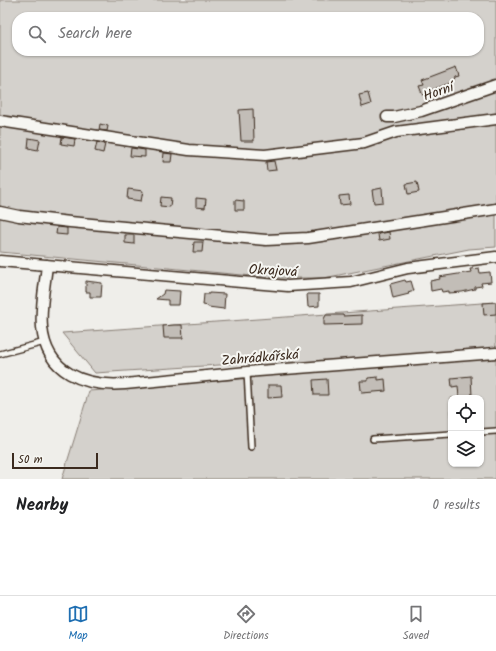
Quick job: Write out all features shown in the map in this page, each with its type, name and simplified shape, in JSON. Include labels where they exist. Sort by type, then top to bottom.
[{"type":"street","name":"Horní","points":[[387,117],[394,117],[421,111],[496,85]]},
{"type":"street","points":[[0,121],[189,150],[265,155],[364,143],[396,132],[496,119]]},
{"type":"street","points":[[0,212],[19,216],[70,222],[266,240],[308,238],[496,209]]},
{"type":"street","name":"Okrajová","points":[[0,261],[288,286],[351,282],[408,268],[496,257]]},
{"type":"street","points":[[45,342],[42,327],[42,312],[48,265]]},
{"type":"street","name":"Zahrádkářská","points":[[45,342],[53,357],[64,370],[78,379],[95,384],[113,385],[246,372],[496,353]]},
{"type":"lane","points":[[0,354],[45,342]]},
{"type":"lane","points":[[246,372],[251,447]]},
{"type":"lane","points":[[484,432],[496,431]]},
{"type":"lane","points":[[373,439],[448,434]]},
{"type":"shaded area","points":[[0,0],[496,0],[496,247],[469,249],[324,278],[274,278],[0,252]]},
{"type":"shaded area","points":[[496,302],[496,479],[62,479],[89,391],[252,378],[250,363],[95,373],[62,333]]},
{"type":"building","points":[[456,67],[459,76],[455,77],[453,82],[431,90],[429,94],[423,96],[419,86],[424,85],[422,80]]},
{"type":"building","points":[[368,93],[371,104],[362,107],[359,95]]},
{"type":"building","points":[[253,109],[254,141],[241,141],[239,110]]},
{"type":"building","points":[[100,124],[108,126],[107,131],[99,130]]},
{"type":"building","points":[[62,137],[75,139],[74,146],[61,144]]},
{"type":"building","points":[[29,138],[40,140],[38,150],[28,148]]},
{"type":"building","points":[[97,142],[105,144],[103,153],[95,151]]},
{"type":"building","points":[[131,148],[145,150],[145,157],[130,156]]},
{"type":"building","points":[[164,153],[172,154],[171,162],[163,162]]},
{"type":"building","points":[[274,161],[276,170],[267,171],[266,162]]},
{"type":"building","points":[[417,182],[419,192],[408,194],[406,184]]},
{"type":"building","points":[[382,188],[383,202],[374,203],[372,190]]},
{"type":"building","points":[[128,189],[143,191],[141,201],[127,199]]},
{"type":"building","points":[[349,195],[350,204],[340,205],[339,196]]},
{"type":"building","points":[[161,197],[171,198],[170,207],[160,206]]},
{"type":"building","points":[[196,198],[206,199],[205,208],[196,207]]},
{"type":"building","points":[[235,200],[244,201],[244,210],[235,210]]},
{"type":"building","points":[[57,227],[67,228],[67,235],[56,234]]},
{"type":"building","points":[[389,232],[390,239],[379,241],[378,234]]},
{"type":"building","points":[[125,235],[134,235],[134,244],[125,243]]},
{"type":"building","points":[[194,242],[203,242],[202,252],[193,252]]},
{"type":"building","points":[[479,268],[480,273],[490,272],[491,282],[481,283],[482,286],[462,292],[442,292],[441,289],[431,291],[430,281],[440,279],[439,277],[471,272],[470,269]]},
{"type":"building","points":[[405,280],[406,282],[411,281],[414,291],[408,293],[409,294],[393,298],[390,284]]},
{"type":"building","points":[[86,281],[102,283],[101,297],[90,297],[90,292],[86,292]]},
{"type":"building","points":[[164,290],[180,291],[179,305],[168,305],[168,300],[156,299],[163,294]]},
{"type":"building","points":[[204,294],[225,294],[224,309],[203,305]]},
{"type":"building","points":[[307,294],[319,294],[319,306],[308,307]]},
{"type":"building","points":[[496,302],[496,314],[484,315],[483,303]]},
{"type":"building","points":[[326,315],[362,315],[362,324],[324,325]]},
{"type":"building","points":[[182,325],[183,338],[164,338],[163,326]]},
{"type":"building","points":[[471,376],[472,395],[459,395],[458,386],[452,387],[451,378]]},
{"type":"building","points":[[378,377],[378,380],[385,379],[386,391],[362,393],[360,381],[368,381],[368,378]]},
{"type":"building","points":[[327,379],[328,395],[314,395],[313,380]]},
{"type":"building","points":[[268,385],[281,385],[282,397],[268,398]]}]
